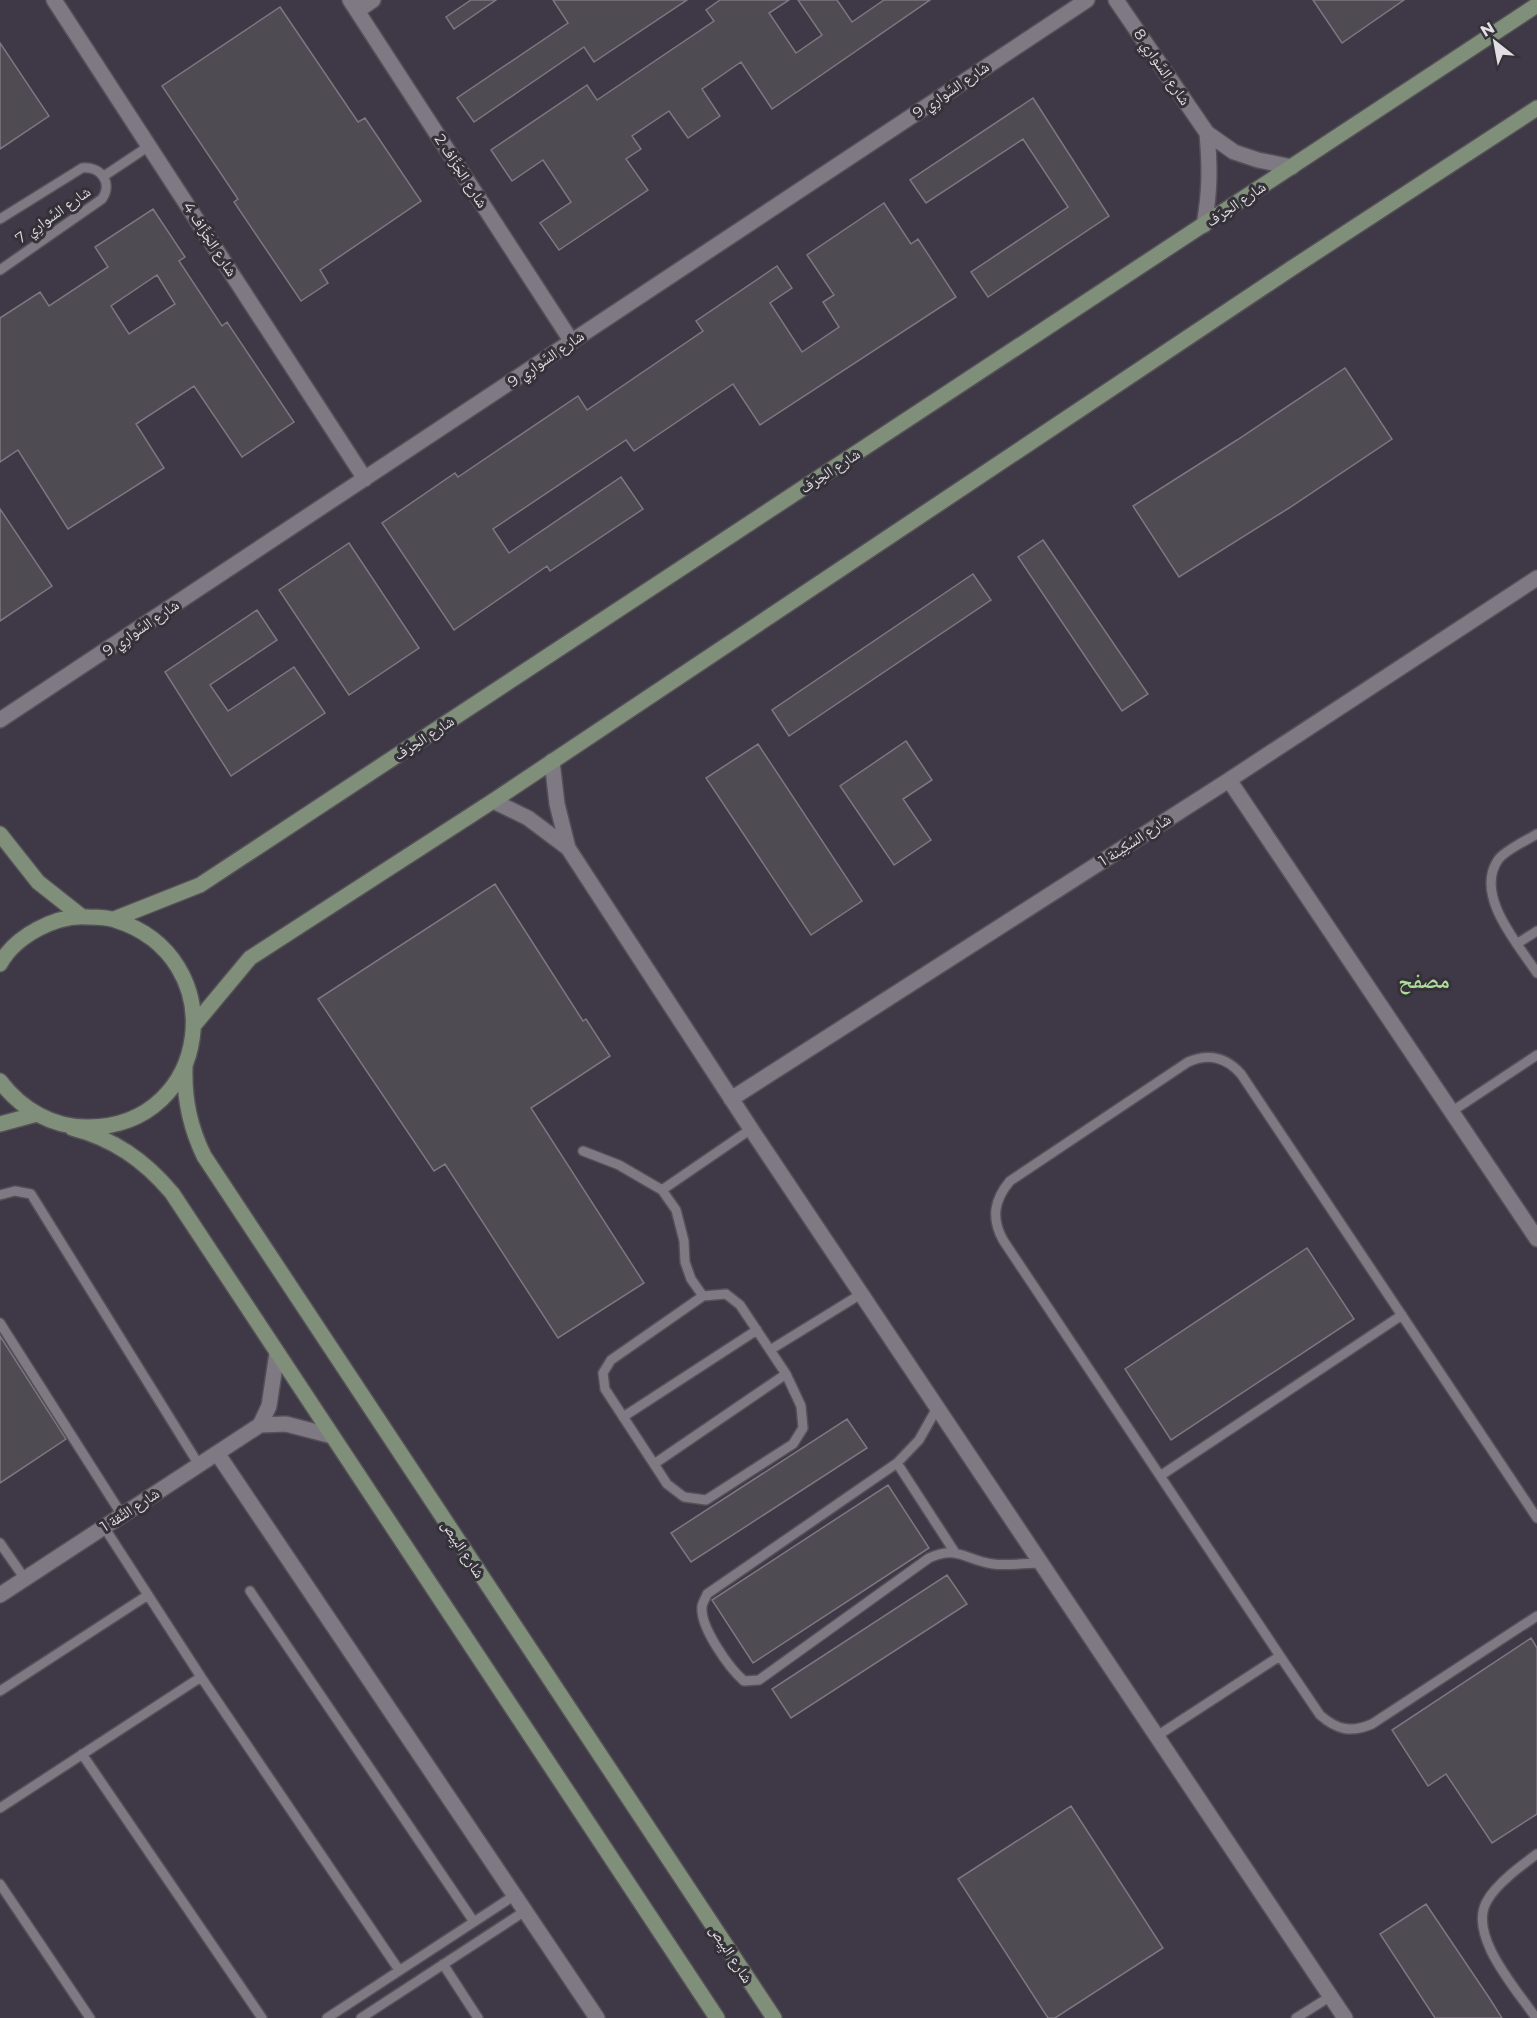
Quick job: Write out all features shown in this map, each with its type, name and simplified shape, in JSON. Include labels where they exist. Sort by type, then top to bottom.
[{"type":"street","name":"شارع الجَزَّاف 4","points":[[54,0],[365,479]]},
{"type":"street","points":[[354,5],[373,0]]},
{"type":"street","name":"شارع السَّوارِي 9","points":[[2,721],[1087,0]]},
{"type":"street","name":"شارع السَّوارِي 8","points":[[1116,0],[1207,133],[1234,152],[1258,160],[1292,166]]},
{"type":"street","name":"شارع الجَزَّاف 2","points":[[354,5],[572,342]]},
{"type":"street","name":"شارع الحِرَف","points":[[114,919],[200,885],[1537,5]]},
{"type":"street","points":[[195,1024],[250,958],[494,801],[1282,275],[1537,108]]},
{"type":"street","points":[[1204,225],[1210,194],[1207,133]]},
{"type":"street","name":"شارع السَّكِينة 1","points":[[731,1099],[1229,780],[1537,578]]},
{"type":"street","points":[[552,761],[557,804],[568,848],[731,1099],[1346,2018]]},
{"type":"street","points":[[1229,780],[1537,1239]]},
{"type":"street","points":[[494,801],[528,818],[568,848]]},
{"type":"street","points":[[0,834],[38,882],[81,916]]},
{"type":"street","points":[[0,964],[3,958],[25,937],[52,922],[81,916],[114,919],[147,933],[173,957],[190,989],[195,1024],[192,1046],[185,1067],[165,1095],[138,1116],[106,1127],[72,1128]]},
{"type":"street","name":"شارع البِيص","points":[[185,1067],[189,1122],[213,1170],[774,2018]]},
{"type":"street","points":[[0,1081],[12,1097],[53,1123],[92,1133],[119,1146],[144,1163],[172,1193],[717,2018]]},
{"type":"street","points":[[0,1124],[37,1114]]},
{"type":"street","points":[[277,1353],[269,1406],[260,1425],[286,1424],[332,1436]]},
{"type":"street","name":"شارع الثِّقة 1","points":[[0,1595],[260,1425]]},
{"type":"street","points":[[217,1453],[597,2018]]},
{"type":"lane","name":"شارع السَّوارِي 7","points":[[104,176],[149,146]]},
{"type":"lane","name":"شارع السَّوارِي 7","points":[[0,219],[82,168],[94,168],[104,176],[107,188],[102,200],[0,270]]},
{"type":"lane","points":[[1537,834],[1499,858],[1491,874],[1496,912],[1537,973]]},
{"type":"lane","points":[[1518,944],[1537,931]]},
{"type":"lane","points":[[1451,1112],[1537,1055]]},
{"type":"lane","points":[[1537,1518],[1241,1074],[1226,1060],[1207,1056],[1188,1062],[1010,1181],[998,1199],[995,1209],[998,1230],[1003,1240],[1280,1656],[1320,1715],[1329,1723],[1350,1730],[1361,1729],[1372,1724],[1537,1617]]},
{"type":"lane","points":[[662,1190],[751,1129]]},
{"type":"lane","points":[[583,1151],[619,1165],[662,1190],[676,1210],[684,1241],[685,1262],[703,1296]]},
{"type":"lane","points":[[0,1195],[15,1191],[31,1194],[199,1465]]},
{"type":"lane","points":[[726,1294],[740,1305],[757,1330],[786,1374],[801,1406],[803,1428],[793,1444],[706,1500],[684,1497],[667,1484],[623,1417],[605,1389],[603,1373],[612,1360],[703,1296],[726,1294]]},
{"type":"lane","points":[[770,1350],[861,1294]]},
{"type":"lane","points":[[1160,1476],[1402,1315]]},
{"type":"lane","points":[[0,1323],[122,1515]]},
{"type":"lane","points":[[623,1417],[757,1330]]},
{"type":"lane","points":[[654,1464],[786,1374]]},
{"type":"lane","points":[[937,1408],[919,1440],[897,1463],[707,1594],[702,1606],[704,1622],[733,1671],[744,1681],[759,1680],[929,1558],[938,1554],[954,1551],[994,1564],[1041,1563]]},
{"type":"lane","points":[[897,1463],[954,1551]]},
{"type":"lane","points":[[104,1527],[201,1677],[399,1970]]},
{"type":"lane","points":[[0,1543],[25,1579]]},
{"type":"lane","points":[[250,1591],[474,1922]]},
{"type":"lane","points":[[0,1691],[148,1595]]},
{"type":"lane","points":[[1157,1736],[1280,1656]]},
{"type":"lane","points":[[0,1808],[201,1677]]},
{"type":"lane","points":[[82,1754],[262,2018]]},
{"type":"lane","points":[[1536,2018],[1490,1950],[1482,1928],[1486,1901],[1514,1870],[1537,1854]]},
{"type":"lane","points":[[0,1884],[90,2018]]},
{"type":"lane","points":[[327,2018],[514,1896]]},
{"type":"lane","points":[[361,2018],[525,1911]]},
{"type":"lane","points":[[443,1964],[478,2018]]},
{"type":"lane","points":[[1296,2018],[1331,1996]]},
{"type":"shaded area","points":[[0,0],[1537,0],[1537,2018],[0,2018]]},
{"type":"building","points":[[471,0],[496,0],[454,29],[446,17]]},
{"type":"building","points":[[553,0],[687,0],[594,62],[584,47],[474,122],[457,98],[568,23]]},
{"type":"building","points":[[720,0],[789,0],[769,13],[796,53],[822,35],[798,0],[837,0],[852,22],[884,0],[930,0],[772,109],[741,62],[702,89],[720,116],[688,138],[669,111],[632,136],[641,149],[626,159],[648,190],[559,250],[540,223],[571,202],[543,160],[512,181],[491,150],[587,85],[597,100],[714,21],[706,10]]},
{"type":"building","points":[[1313,0],[1404,0],[1342,43]]},
{"type":"building","points":[[280,7],[358,122],[365,118],[421,201],[320,270],[328,283],[301,301],[234,202],[238,199],[162,86]]},
{"type":"building","points":[[0,43],[49,116],[0,149]]},
{"type":"building","points":[[1033,98],[1109,216],[988,297],[971,272],[1068,207],[1023,139],[926,203],[910,180]]},
{"type":"building","points":[[884,203],[911,244],[918,239],[956,297],[760,425],[733,384],[634,451],[626,440],[493,529],[509,553],[621,477],[643,509],[550,571],[547,566],[454,630],[382,523],[455,473],[458,477],[578,396],[587,410],[703,331],[696,321],[777,266],[792,288],[770,303],[802,352],[839,327],[823,302],[834,295],[807,255]]},
{"type":"building","points":[[153,209],[185,257],[179,261],[222,326],[227,322],[294,422],[242,457],[194,386],[136,424],[164,468],[68,529],[18,450],[0,462],[0,318],[40,292],[49,306],[108,267],[95,247]],"holes":[[[157,275],[175,304],[129,334],[111,306]]]},
{"type":"building","points":[[1345,368],[1392,439],[1289,508],[1179,577],[1133,506]]},
{"type":"building","points":[[0,509],[52,586],[0,621]]},
{"type":"building","points":[[1043,540],[1148,694],[1122,711],[1018,557]]},
{"type":"building","points":[[349,543],[419,648],[349,695],[279,590]]},
{"type":"building","points":[[973,574],[991,600],[789,736],[772,710]]},
{"type":"building","points":[[257,610],[277,640],[210,685],[228,711],[294,667],[325,713],[231,776],[165,672]]},
{"type":"building","points":[[906,741],[932,780],[903,799],[931,840],[894,865],[840,786]]},
{"type":"building","points":[[758,744],[862,901],[811,935],[706,778]]},
{"type":"building","points":[[495,884],[583,1021],[586,1019],[610,1056],[531,1108],[644,1283],[558,1338],[445,1164],[434,1171],[318,999]]},
{"type":"building","points":[[1307,1248],[1354,1319],[1171,1440],[1125,1369]]},
{"type":"building","points":[[0,1336],[66,1439],[0,1483]]},
{"type":"building","points":[[847,1419],[867,1448],[691,1562],[671,1533]]},
{"type":"building","points":[[888,1485],[929,1548],[753,1663],[712,1600]]},
{"type":"building","points":[[947,1575],[967,1604],[791,1718],[772,1689]]},
{"type":"building","points":[[1531,1638],[1537,1648],[1537,1814],[1492,1843],[1446,1774],[1428,1786],[1392,1730]]},
{"type":"building","points":[[1071,1806],[1163,1948],[1055,2018],[1048,2018],[958,1879]]},
{"type":"building","points":[[1426,1904],[1502,2018],[1435,2018],[1380,1934]]},
{"type":"district","name":"مصفح","points":[[1424,981]]}]
